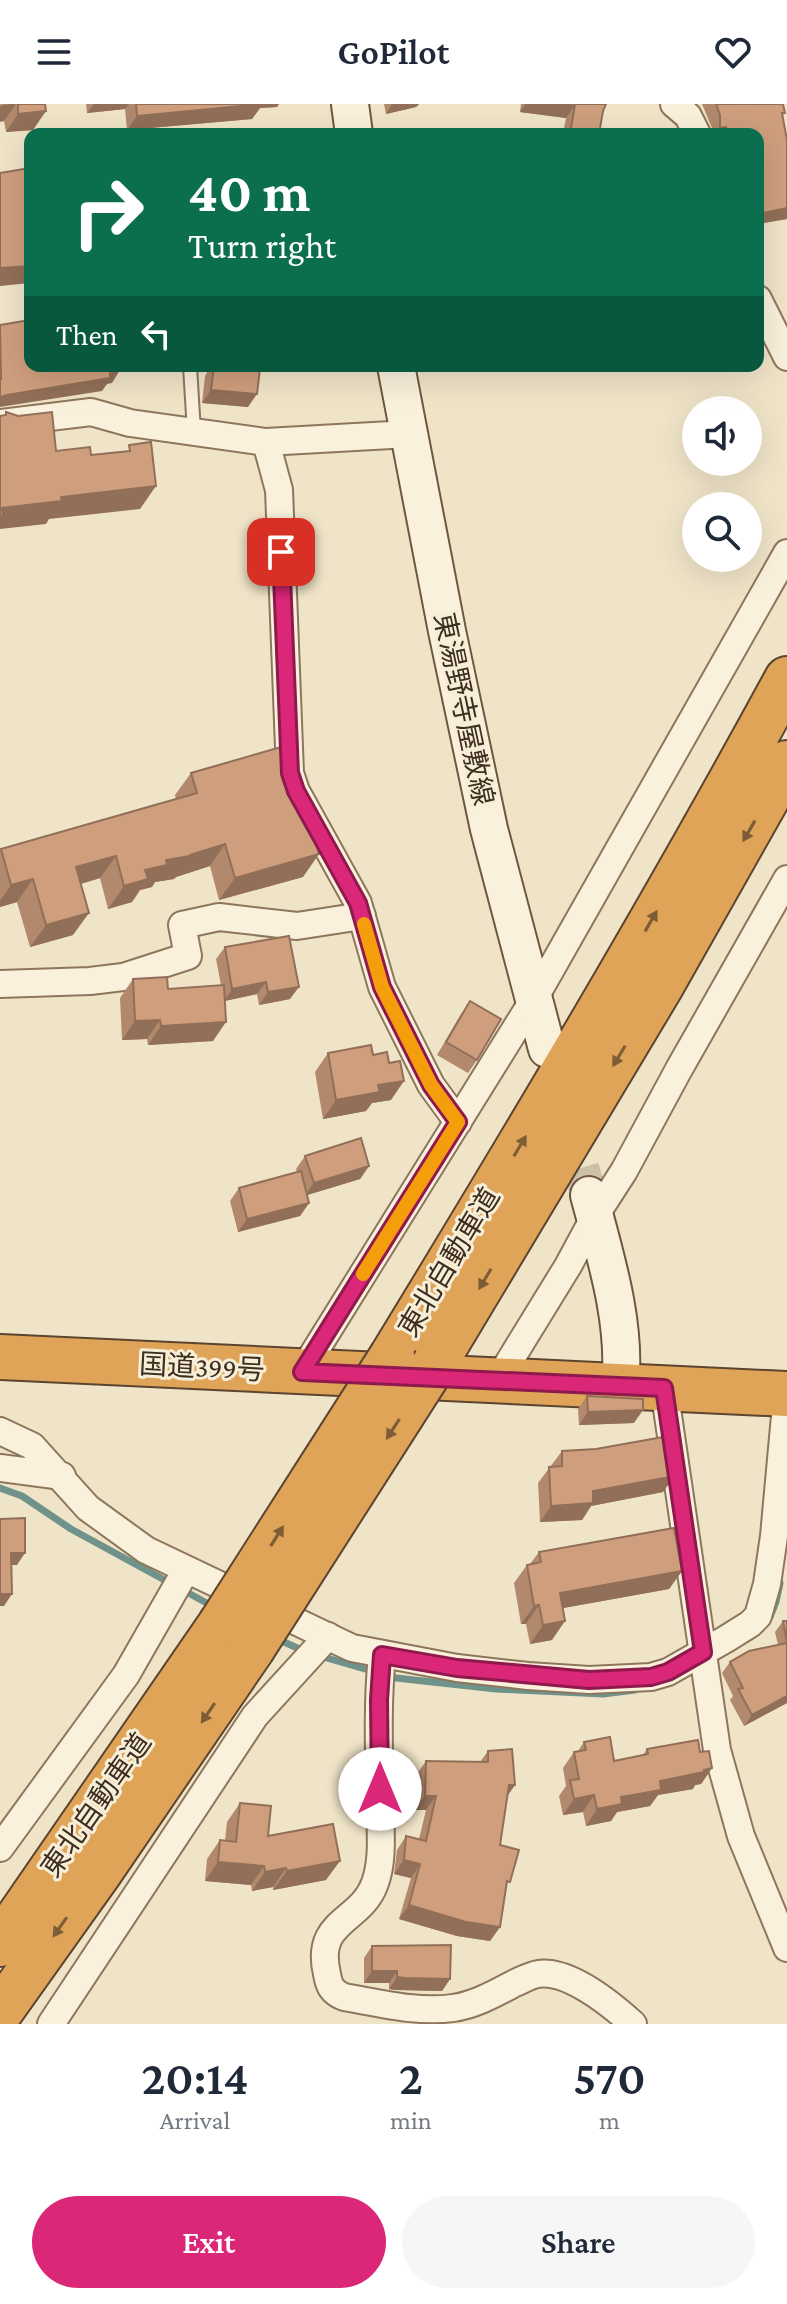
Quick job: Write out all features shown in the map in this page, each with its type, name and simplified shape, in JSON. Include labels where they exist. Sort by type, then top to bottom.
[{"type":"highway","name":"東北自動車道","points":[[34,2017],[99,1873],[236,1637],[392,1356],[593,1022],[787,679]]},
{"type":"highway","name":"東北自動車道","points":[[0,1944],[236,1637],[435,1363],[661,986],[787,763]]},
{"type":"highway","name":"国道399号","points":[[0,1357],[787,1394]]},
{"type":"main road","points":[[350,104],[353,128]]},
{"type":"main road","name":"東湯野寺屋敷線","points":[[397,372],[485,814],[547,1049]]},
{"type":"main road","points":[[592,1205],[622,1341],[620,1386]]},
{"type":"street","points":[[764,311],[787,357]]},
{"type":"street","points":[[0,423],[91,412],[130,423],[266,442],[409,434]]},
{"type":"street","points":[[266,442],[279,490],[290,773],[296,791],[348,884],[362,916],[382,987],[431,1085],[458,1122]]},
{"type":"street","points":[[302,1372],[534,999],[787,553]]},
{"type":"street","points":[[498,1380],[568,1266],[592,1205],[624,1171],[787,879]]},
{"type":"street","points":[[0,984],[123,977],[188,956],[182,925],[219,917],[297,926],[362,916]]},
{"type":"street","points":[[664,1388],[717,1750],[741,1836],[787,1948]]},
{"type":"street","points":[[0,1431],[32,1446],[88,1508],[146,1550],[179,1581],[317,1648],[352,1648],[381,1667],[457,1668],[589,1680],[651,1677],[705,1664],[758,1616],[774,1536],[787,1394]]},
{"type":"street","points":[[0,1468],[62,1476]]},
{"type":"street","points":[[0,1848],[126,1675],[179,1581]]},
{"type":"street","points":[[34,2017],[255,1716],[317,1648]]},
{"type":"street","points":[[381,1667],[380,1849],[376,1882],[367,1899],[334,1930],[325,1943],[329,1986],[336,1994],[399,2016],[468,2005],[537,1974],[555,1974],[613,2006],[633,2024]]},
{"type":"lane","points":[[190,372],[194,432]]},
{"type":"building","points":[[18,104],[45,104],[46,111],[18,114]]},
{"type":"building","points":[[136,104],[262,104],[137,116]]},
{"type":"building","points":[[565,104],[606,104],[600,128],[571,128],[575,105]]},
{"type":"building","points":[[716,104],[783,104],[787,140],[787,208],[764,213],[764,128],[720,128]]},
{"type":"building","points":[[24,169],[24,266],[0,268],[0,173]]},
{"type":"building","points":[[24,321],[24,372],[110,372],[110,378],[0,397],[0,325]]},
{"type":"building","points":[[213,372],[260,372],[257,394],[211,390]]},
{"type":"building","points":[[6,412],[18,416],[52,412],[56,451],[90,447],[91,455],[130,451],[129,445],[151,442],[156,486],[61,497],[62,501],[2,508],[3,516],[0,516],[0,416],[6,415]]},
{"type":"building","points":[[288,745],[319,854],[235,878],[225,844],[190,856],[166,860],[167,865],[145,870],[148,879],[124,886],[116,856],[76,867],[89,913],[46,925],[33,879],[11,885],[1,849],[197,793],[191,773]]},
{"type":"building","points":[[289,936],[299,987],[268,992],[266,982],[232,989],[225,947]]},
{"type":"building","points":[[167,977],[168,989],[224,985],[226,1022],[161,1026],[160,1020],[135,1021],[133,979]]},
{"type":"building","points":[[470,1001],[501,1019],[477,1060],[446,1042]]},
{"type":"building","points":[[371,1045],[373,1055],[387,1052],[389,1063],[400,1061],[404,1081],[378,1085],[380,1092],[336,1100],[328,1053]]},
{"type":"building","points":[[361,1138],[369,1166],[314,1183],[305,1156]]},
{"type":"building","points":[[301,1171],[309,1203],[247,1219],[239,1188]]},
{"type":"building","points":[[587,1396],[643,1399],[643,1410],[588,1412]]},
{"type":"building","points":[[669,1436],[675,1476],[593,1491],[593,1503],[551,1506],[549,1467],[562,1466],[562,1451],[596,1449]]},
{"type":"building","points":[[25,1518],[25,1553],[11,1553],[12,1594],[0,1594],[0,1519]]},
{"type":"building","points":[[674,1528],[682,1571],[560,1593],[565,1621],[543,1625],[539,1605],[534,1606],[527,1565],[541,1562],[539,1552]]},
{"type":"building","points":[[783,1621],[787,1621],[787,1642]]},
{"type":"building","points":[[787,1643],[787,1696],[752,1715],[738,1689],[743,1688],[730,1662],[749,1651]]},
{"type":"building","points":[[610,1737],[614,1761],[648,1754],[647,1749],[698,1740],[700,1752],[709,1751],[712,1768],[660,1781],[661,1790],[621,1797],[622,1804],[597,1809],[594,1795],[574,1799],[570,1780],[579,1779],[574,1752],[586,1750],[584,1742]]},
{"type":"building","points":[[512,1749],[515,1785],[509,1785],[500,1845],[519,1850],[510,1882],[507,1881],[500,1927],[466,1922],[409,1905],[420,1864],[404,1860],[406,1836],[426,1841],[436,1796],[425,1796],[426,1761],[488,1762],[488,1751]]},
{"type":"building","points":[[240,1803],[271,1806],[268,1836],[333,1824],[340,1861],[265,1872],[264,1866],[218,1862],[220,1840],[236,1842]]},
{"type":"building","points":[[451,1945],[450,1979],[405,1978],[397,1977],[397,1971],[372,1971],[372,1946]]},
{"type":"waterway","points":[[0,1488],[22,1496],[71,1529],[214,1607]]},
{"type":"waterway","points":[[770,1617],[780,1583]]},
{"type":"waterway","points":[[275,1638],[304,1651]]},
{"type":"waterway","points":[[320,1656],[396,1678],[496,1689],[603,1694],[635,1690]]},
{"type":"tunnel","points":[[566,1116],[589,1195]]},
{"type":"slow traffic","points":[[363,1274],[458,1122],[431,1085],[382,987],[364,924]]},
{"type":"route","points":[[281,552],[290,773],[296,791],[358,903],[382,987],[431,1085],[458,1122],[302,1372],[664,1388],[703,1652],[668,1672],[651,1677],[589,1680],[457,1668],[382,1655],[380,1789]]}]
